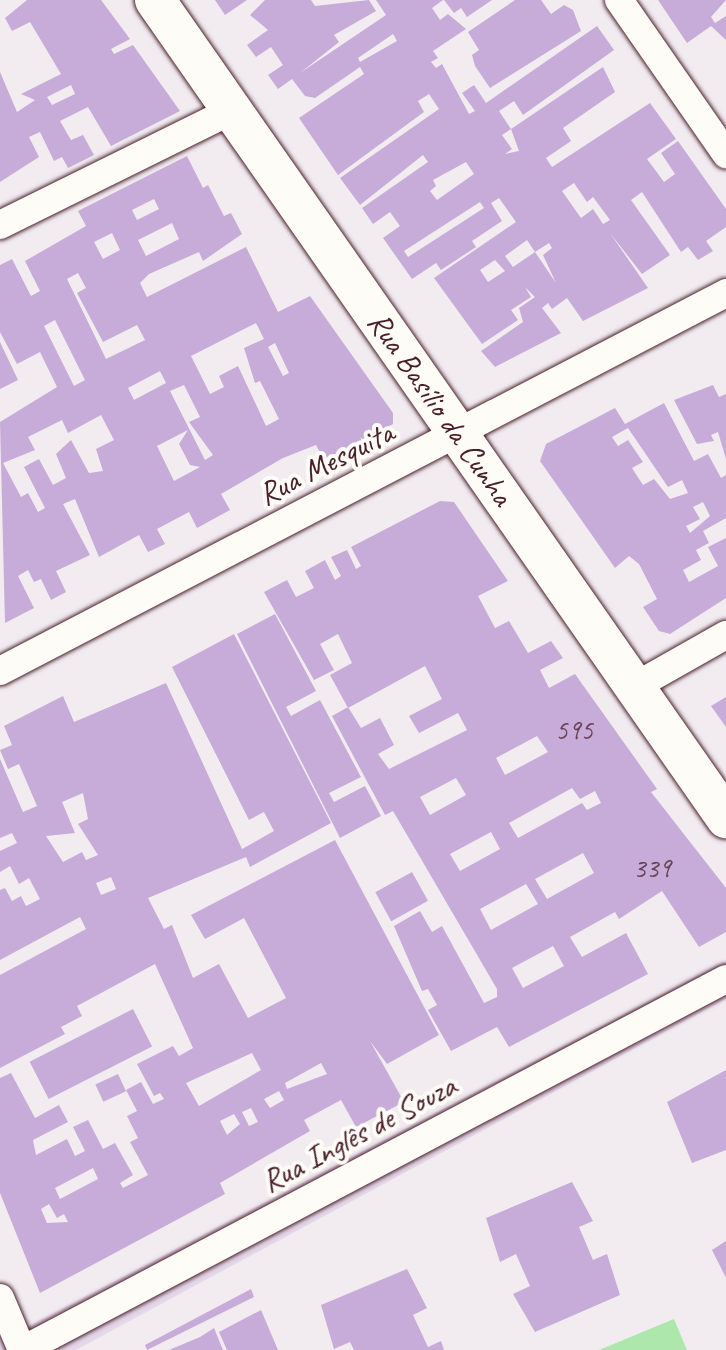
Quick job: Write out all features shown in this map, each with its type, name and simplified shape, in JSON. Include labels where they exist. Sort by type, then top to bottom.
[{"type":"street","name":"Rua Basílio da Cunha","points":[[155,0],[726,818]]},
{"type":"street","points":[[619,0],[726,154]]},
{"type":"street","points":[[0,225],[231,111]]},
{"type":"street","name":"Rua Mesquita","points":[[0,671],[726,293]]},
{"type":"street","points":[[634,687],[726,635]]},
{"type":"street","name":"Rua Inglês de Souza","points":[[23,1350],[726,979]]},
{"type":"street","points":[[0,1298],[23,1350]]},
{"type":"shaded area","points":[[726,961],[726,999],[76,1350],[0,1350],[0,1341]]},
{"type":"green space","points":[[674,1319],[687,1350],[599,1350]]},
{"type":"building","points":[[27,0],[101,0],[130,39],[111,49],[114,54],[133,45],[180,111],[111,146],[88,107],[60,121],[71,140],[83,135],[94,155],[68,168],[62,157],[54,161],[40,132],[29,137],[39,157],[0,182],[0,72],[17,112],[35,100],[21,94],[61,74],[30,22],[12,31],[5,18]],"holes":[[[71,85],[75,94],[52,105],[47,97]]]},
{"type":"building","points":[[215,0],[247,0],[225,15]]},
{"type":"building","points":[[265,0],[311,0],[315,6],[369,0],[376,11],[334,35],[339,42],[300,73],[386,15],[376,0],[443,0],[432,8],[440,20],[448,14],[466,29],[433,51],[438,58],[431,62],[436,68],[442,64],[469,114],[475,111],[462,93],[474,85],[486,103],[597,26],[614,50],[523,115],[514,101],[499,111],[511,129],[603,67],[615,92],[563,128],[571,141],[546,158],[552,167],[650,103],[676,139],[647,159],[664,182],[675,174],[661,153],[678,141],[726,209],[726,227],[706,241],[713,251],[698,260],[688,247],[681,252],[642,192],[631,200],[670,255],[642,274],[610,233],[648,288],[583,321],[567,298],[552,309],[548,303],[542,308],[561,333],[495,367],[481,351],[523,322],[519,308],[535,297],[525,287],[531,297],[511,310],[518,320],[482,344],[434,278],[516,222],[499,198],[491,203],[502,221],[472,241],[476,247],[441,270],[436,263],[412,279],[383,238],[400,226],[390,212],[373,224],[362,208],[428,162],[423,155],[360,205],[340,178],[439,109],[429,94],[418,101],[424,112],[338,175],[299,118],[364,74],[360,67],[315,98],[305,96],[292,79],[278,89],[268,75],[283,65],[271,47],[256,57],[247,45],[268,30],[250,15]],"holes":[[[393,34],[397,41],[360,62],[358,58]],[[511,129],[519,151],[505,154],[512,149],[502,135]],[[466,162],[474,174],[437,200],[430,191],[436,186],[433,180]],[[574,183],[587,202],[593,197],[610,220],[603,224],[593,209],[581,218],[562,191]],[[480,202],[484,208],[408,257],[404,251]],[[527,240],[535,252],[513,267],[505,256]],[[549,243],[552,248],[543,255],[556,283],[535,252]],[[495,260],[505,271],[488,282],[480,270]]]},
{"type":"building","points":[[444,0],[492,0],[467,17],[461,8],[454,13]]},
{"type":"building","points":[[515,0],[541,0],[551,14],[564,5],[573,10],[581,31],[490,88],[475,66],[472,55],[479,50],[468,32]]},
{"type":"building","points":[[658,0],[726,0],[711,17],[715,23],[726,16],[726,40],[711,26],[687,43]]},
{"type":"building","points":[[187,156],[203,188],[208,185],[224,216],[231,213],[242,234],[203,261],[199,252],[149,274],[140,283],[147,297],[246,247],[278,312],[310,296],[393,413],[393,424],[324,460],[316,445],[283,458],[221,494],[230,510],[197,528],[189,512],[157,529],[165,544],[148,552],[139,535],[99,557],[75,499],[63,504],[90,555],[56,571],[66,592],[51,600],[41,579],[34,582],[28,570],[18,576],[34,608],[5,623],[0,422],[57,387],[40,352],[17,364],[0,332],[0,265],[12,259],[31,296],[40,291],[25,261],[86,226],[78,211]],"holes":[[[154,199],[159,209],[137,220],[132,210]],[[172,223],[179,239],[146,256],[138,240]],[[112,233],[120,250],[103,259],[94,242]],[[78,273],[86,288],[77,293],[103,342],[137,325],[145,340],[106,359],[67,279]],[[55,320],[85,380],[74,386],[44,326]],[[256,323],[264,339],[244,348],[255,383],[260,381],[279,419],[266,426],[238,366],[219,376],[224,387],[210,394],[191,356]],[[275,343],[289,373],[283,376],[268,347]],[[160,371],[166,383],[134,400],[128,388]],[[184,385],[200,417],[189,422],[213,455],[205,460],[170,391]],[[101,415],[114,440],[96,449],[103,471],[89,473],[71,440],[56,454],[66,478],[53,485],[39,459],[24,467],[45,508],[38,512],[28,493],[21,497],[3,463],[35,450],[28,437],[62,420],[68,433]],[[188,430],[179,444],[190,465],[200,467],[174,481],[157,446]]]},
{"type":"building","points":[[0,342],[18,380],[0,389]]},
{"type":"building","points":[[713,385],[719,397],[726,394],[726,459],[718,432],[711,435],[714,441],[697,444],[674,400]]},
{"type":"building","points":[[664,403],[694,461],[708,454],[721,478],[726,475],[726,518],[703,531],[709,543],[696,550],[701,560],[683,570],[689,582],[718,566],[708,547],[726,538],[726,598],[670,634],[659,631],[643,607],[657,599],[639,564],[629,556],[615,568],[540,461],[546,444],[615,408],[625,424]],"holes":[[[628,428],[668,487],[682,480],[688,493],[670,499],[654,479],[643,485],[632,468],[643,462],[628,440],[618,446],[612,437]],[[703,502],[710,516],[690,533],[686,526],[700,519],[693,507]]]},
{"type":"building","points":[[440,501],[454,502],[508,581],[478,596],[495,628],[509,621],[528,653],[551,641],[563,658],[540,670],[549,688],[575,674],[657,789],[651,792],[726,888],[726,932],[699,947],[662,891],[619,919],[615,912],[570,937],[582,957],[626,933],[648,974],[509,1047],[497,1027],[451,1051],[428,1010],[437,1005],[428,989],[422,991],[394,926],[420,911],[432,932],[442,926],[484,1003],[497,997],[497,989],[393,811],[385,815],[332,716],[348,707],[330,675],[352,663],[338,634],[320,644],[334,670],[314,680],[264,592],[287,580],[296,597],[314,588],[305,571],[325,560],[335,580],[341,576],[331,557],[347,550],[356,569],[361,566],[351,547]],"holes":[[[425,666],[442,699],[409,716],[419,733],[458,713],[467,730],[389,769],[378,754],[394,745],[380,718],[361,728],[348,708]],[[537,736],[548,752],[505,775],[496,758]],[[456,778],[466,795],[430,815],[420,797]],[[572,788],[580,799],[595,791],[601,803],[587,810],[582,803],[518,838],[509,823]],[[491,832],[500,849],[460,871],[450,854]],[[583,853],[594,873],[547,899],[535,879]],[[526,884],[538,904],[491,930],[480,909]],[[553,946],[564,966],[523,988],[512,968]]]},
{"type":"building","points":[[275,614],[316,691],[286,707],[291,716],[320,700],[361,777],[329,793],[334,802],[365,786],[381,816],[340,838],[237,634]]},
{"type":"building","points":[[234,634],[331,823],[250,867],[246,857],[148,898],[164,929],[172,925],[193,978],[219,964],[248,1018],[286,998],[244,918],[205,939],[191,915],[335,840],[439,1035],[387,1064],[370,1041],[404,1102],[356,1127],[341,1100],[304,1120],[310,1131],[220,1183],[225,1194],[40,1293],[0,1193],[0,1078],[11,1073],[35,1118],[59,1105],[68,1122],[33,1140],[36,1155],[67,1139],[75,1156],[85,1151],[73,1127],[88,1120],[103,1149],[115,1143],[133,1175],[120,1183],[123,1188],[148,1175],[130,1142],[138,1138],[127,1116],[137,1111],[126,1090],[141,1082],[153,1104],[164,1099],[160,1093],[154,1096],[137,1064],[173,1046],[179,1056],[193,1048],[155,964],[77,1006],[82,1016],[61,1027],[65,1034],[0,1068],[0,975],[86,929],[80,917],[0,960],[0,890],[5,888],[12,901],[21,896],[26,906],[40,899],[29,878],[19,884],[10,866],[0,872],[0,851],[17,843],[12,833],[0,838],[0,759],[23,812],[37,806],[19,764],[8,769],[0,750],[12,745],[4,726],[63,696],[74,722],[166,683],[242,849],[274,831],[264,812],[249,820],[172,667]],"holes":[[[83,793],[88,819],[78,824],[98,855],[86,860],[82,852],[63,862],[46,836],[75,833],[62,802]],[[111,877],[116,889],[101,895],[96,883]],[[252,1053],[261,1070],[199,1106],[186,1083]],[[321,1063],[327,1074],[287,1089],[285,1083]],[[279,1091],[284,1100],[270,1108],[264,1099]],[[251,1108],[258,1122],[249,1126],[242,1112]],[[234,1114],[240,1124],[227,1135],[220,1121]],[[93,1168],[98,1179],[60,1199],[55,1188]],[[49,1204],[57,1218],[64,1214],[68,1222],[47,1223],[41,1209]]]},
{"type":"building","points":[[726,697],[726,727],[711,706]]},
{"type":"building","points":[[412,872],[428,901],[391,921],[375,892]]},
{"type":"building","points":[[133,1009],[152,1046],[49,1099],[30,1062]]},
{"type":"building","points":[[726,1070],[726,1150],[692,1163],[667,1102]]},
{"type":"building","points":[[118,1074],[126,1091],[103,1102],[95,1085]]},
{"type":"building","points":[[572,1182],[593,1221],[579,1227],[593,1260],[607,1254],[620,1295],[535,1332],[513,1294],[530,1286],[516,1254],[500,1262],[486,1218]]},
{"type":"building","points":[[726,1241],[726,1278],[712,1250]]},
{"type":"building","points":[[407,1269],[427,1308],[413,1315],[428,1347],[441,1341],[444,1350],[354,1350],[350,1342],[334,1349],[321,1305]]},
{"type":"building","points":[[251,1289],[254,1297],[147,1350],[145,1345]]},
{"type":"building","points":[[261,1310],[278,1350],[227,1350],[219,1332]]},
{"type":"building","points":[[214,1328],[223,1350],[169,1350],[200,1337]]}]
